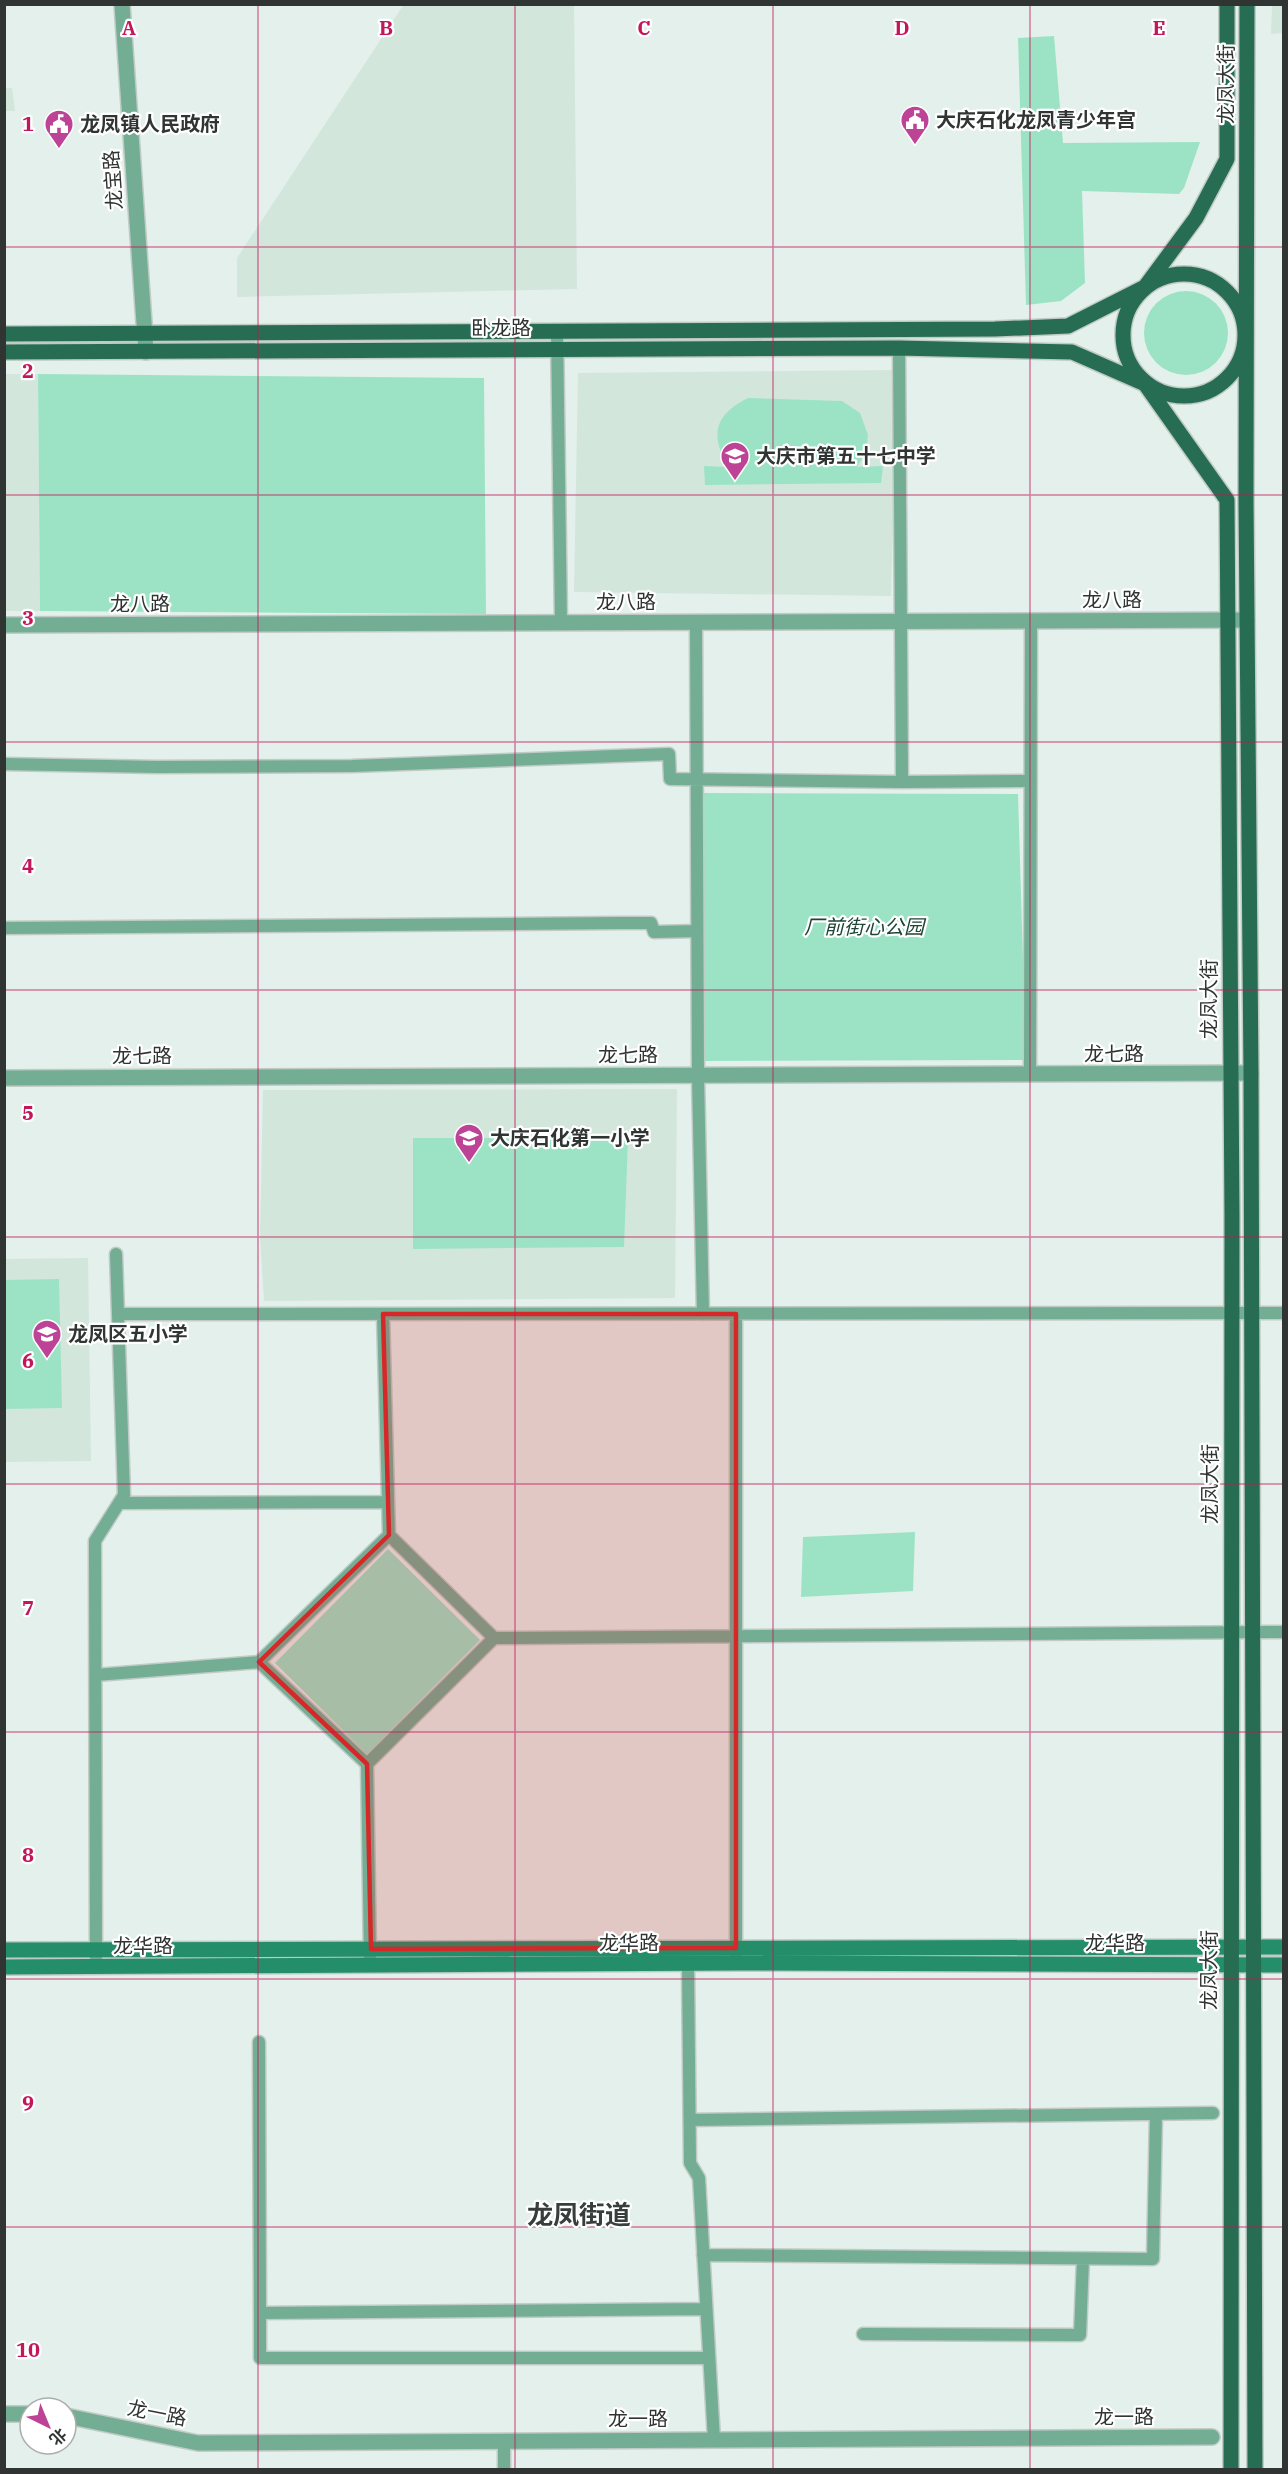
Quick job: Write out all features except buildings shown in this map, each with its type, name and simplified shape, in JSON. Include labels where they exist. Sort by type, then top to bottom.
[{"type":"main road","name":"龙凤大街","points":[[1145,287],[1196,218],[1227,159],[1227,4]]},
{"type":"main road","name":"龙凤大街","points":[[1246,4],[1246,500],[1251,1073],[1255,2469]]},
{"type":"main road","points":[[1177,274],[1194,274],[1211,279],[1225,289],[1237,302],[1244,318],[1246,335],[1243,355],[1234,372],[1220,386],[1202,394],[1182,397],[1163,393],[1145,384],[1133,370],[1125,354],[1122,336],[1125,318],[1132,301],[1145,287],[1160,278],[1177,274]]},
{"type":"main road","name":"卧龙路","points":[[4,334],[995,329],[1068,326],[1145,287]]},
{"type":"main road","name":"卧龙路","points":[[4,352],[899,348],[1072,352],[1145,384]]},
{"type":"main road","name":"龙凤大街","points":[[1145,384],[1227,500],[1232,1313],[1231,2469]]},
{"type":"main road","points":[[4,1950],[370,1949],[736,1956],[1284,1947]]},
{"type":"main road","name":"龙华路","points":[[4,1967],[688,1964],[736,1956],[1284,1965]]},
{"type":"street","name":"龙宝路","points":[[122,4],[146,352]]},
{"type":"street","points":[[557,332],[561,623]]},
{"type":"street","points":[[899,348],[902,782]]},
{"type":"street","name":"龙八路","points":[[4,625],[1247,620]]},
{"type":"street","points":[[1030,1075],[1031,621]]},
{"type":"street","points":[[696,622],[698,1076],[703,1314]]},
{"type":"street","points":[[4,764],[157,767],[352,766],[669,754],[670,779],[1030,781]]},
{"type":"street","points":[[4,928],[651,923],[654,932],[697,931]]},
{"type":"street","name":"龙七路","points":[[4,1078],[1231,1075],[1251,1073]]},
{"type":"street","points":[[96,1967],[95,1541],[124,1495],[116,1254]]},
{"type":"street","points":[[118,1314],[1284,1313]]},
{"type":"street","points":[[383,1314],[389,1535],[494,1638]]},
{"type":"street","points":[[736,1314],[736,1956]]},
{"type":"street","points":[[119,1503],[388,1502]]},
{"type":"street","points":[[96,1675],[259,1662],[389,1535]]},
{"type":"street","points":[[367,1764],[494,1638],[1231,1630],[1284,1632]]},
{"type":"street","points":[[259,1662],[367,1764],[370,1965]]},
{"type":"street","points":[[688,1964],[690,2163],[699,2178],[714,2440]]},
{"type":"street","points":[[259,2042],[260,2358],[709,2358]]},
{"type":"street","points":[[690,2120],[1213,2113]]},
{"type":"street","points":[[703,2255],[1154,2259],[1156,2114]]},
{"type":"street","points":[[863,2334],[1080,2335],[1083,2259]]},
{"type":"street","points":[[260,2313],[706,2309]]},
{"type":"street","name":"龙一路","points":[[78,2418],[198,2442],[1212,2437]]},
{"type":"street","points":[[504,2441],[504,2469]]},
{"type":"highlighted area","points":[[383,1314],[736,1314],[736,1948],[371,1949],[367,1764],[259,1662],[389,1535]]},
{"type":"shaded area","points":[[404,4],[574,5],[577,289],[237,297],[237,258]]},
{"type":"shaded area","points":[[1272,5],[1283,5],[1283,33],[1271,34]]},
{"type":"shaded area","points":[[4,88],[12,88],[15,111],[5,111]]},
{"type":"shaded area","name":"大庆市第五十七中学","points":[[897,370],[891,596],[574,592],[578,373]]},
{"type":"shaded area","points":[[4,374],[38,374],[40,611],[5,611]]},
{"type":"shaded area","name":"大庆石化第一小学","points":[[677,1089],[675,1298],[264,1301],[260,1237],[263,1090]]},
{"type":"shaded area","name":"龙凤区五小学","points":[[88,1258],[91,1461],[5,1462],[4,1259]]},
{"type":"green space","points":[[1054,36],[1063,143],[1200,142],[1184,188],[1179,194],[1082,191],[1085,283],[1061,301],[1026,305],[1018,38]]},
{"type":"green space","points":[[1186,291],[1202,294],[1216,303],[1225,317],[1228,333],[1225,349],[1216,363],[1202,372],[1186,375],[1170,372],[1156,363],[1147,349],[1144,333],[1147,317],[1156,303],[1170,294]]},
{"type":"green space","points":[[38,374],[484,378],[486,614],[40,611]]},
{"type":"green space","points":[[748,398],[842,401],[860,413],[868,435],[866,452],[857,467],[883,466],[881,483],[705,485],[704,466],[728,467],[719,445],[718,427],[728,411]]},
{"type":"green space","name":"厂前街心公园","points":[[702,793],[1018,794],[1026,1060],[704,1061]]},
{"type":"green space","points":[[413,1138],[628,1138],[624,1247],[413,1249]]},
{"type":"green space","points":[[59,1279],[62,1408],[5,1409],[5,1280]]},
{"type":"green space","points":[[915,1532],[913,1591],[801,1597],[803,1537]]},
{"type":"green space","points":[[388,1549],[480,1640],[367,1754],[275,1663]]},
{"type":"place","name":"大庆石化龙凤青少年宫","points":[[915,146]]},
{"type":"place","name":"龙凤镇人民政府","points":[[59,150]]},
{"type":"place","name":"大庆市第五十七中学","points":[[735,482]]},
{"type":"place","name":"大庆石化第一小学","points":[[469,1164]]},
{"type":"place","name":"龙凤区五小学","points":[[47,1360]]},
{"type":"district","name":"龙凤街道","points":[[579,2215]]}]
